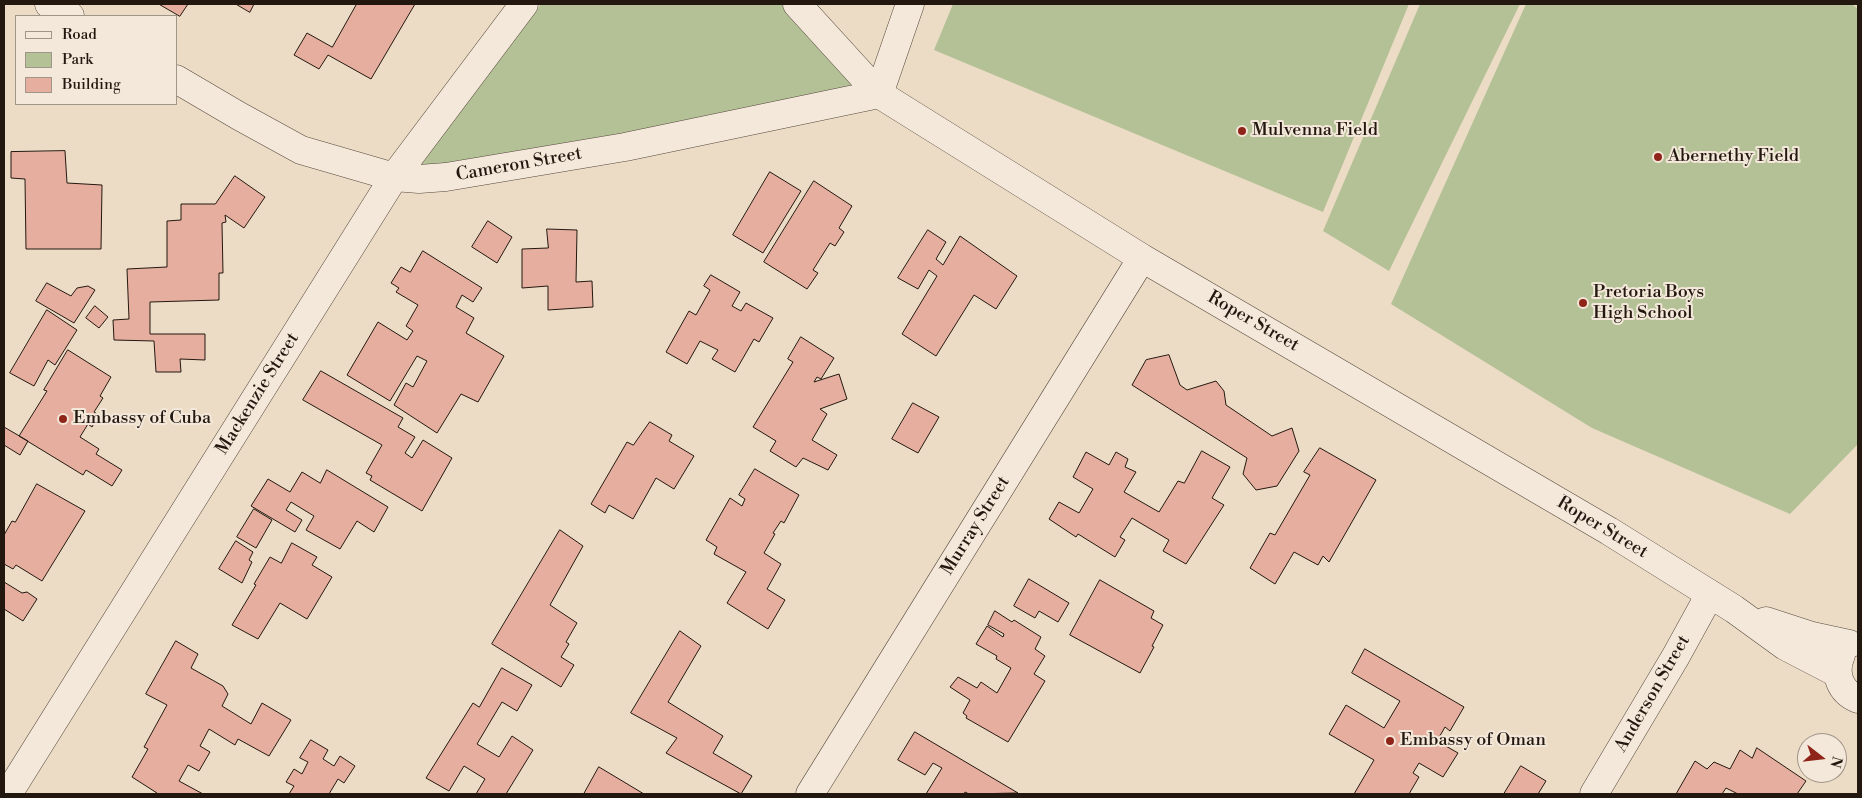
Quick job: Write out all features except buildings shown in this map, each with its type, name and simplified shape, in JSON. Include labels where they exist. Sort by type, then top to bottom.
[{"type":"street","points":[[49,4],[68,15]]},
{"type":"street","name":"Mackenzie Street","points":[[14,788],[394,177],[524,4]]},
{"type":"street","name":"Roper Street","points":[[797,4],[879,94],[1142,258],[1600,526],[1734,609],[1785,646],[1837,673]]},
{"type":"street","points":[[879,94],[910,4]]},
{"type":"street","name":"Cameron Street","points":[[178,80],[301,150],[394,177],[419,179],[446,177],[625,147],[879,94]]},
{"type":"street","name":"Murray Street","points":[[810,794],[1142,258]]},
{"type":"street","name":"Anderson Street","points":[[1594,794],[1676,656],[1710,594]]},
{"type":"street","name":"Roper Street","points":[[1734,609],[1791,630],[1854,642]]},
{"type":"street","points":[[1854,642],[1842,652],[1838,662],[1837,673],[1840,684],[1847,692],[1858,699]]},
{"type":"green space","points":[[541,4],[791,4],[873,92],[398,177]]},
{"type":"green space","name":"Mulvenna Field","points":[[953,4],[1409,4],[1323,212],[934,50]]},
{"type":"green space","points":[[1420,4],[1520,4],[1389,271],[1323,231]]},
{"type":"green space","name":"Abernethy Field","points":[[1526,4],[1852,4],[1858,9],[1858,444],[1790,514],[1592,428],[1391,304]]},
{"type":"place","name":"Mulvenna Field","points":[[1242,131]]},
{"type":"place","name":"Abernethy Field","points":[[1658,157]]},
{"type":"place","name":"Pretoria Boys High School","points":[[1583,303]]},
{"type":"place","name":"Embassy of Cuba","points":[[63,419]]},
{"type":"place","name":"Embassy of Oman","points":[[1390,741]]}]
